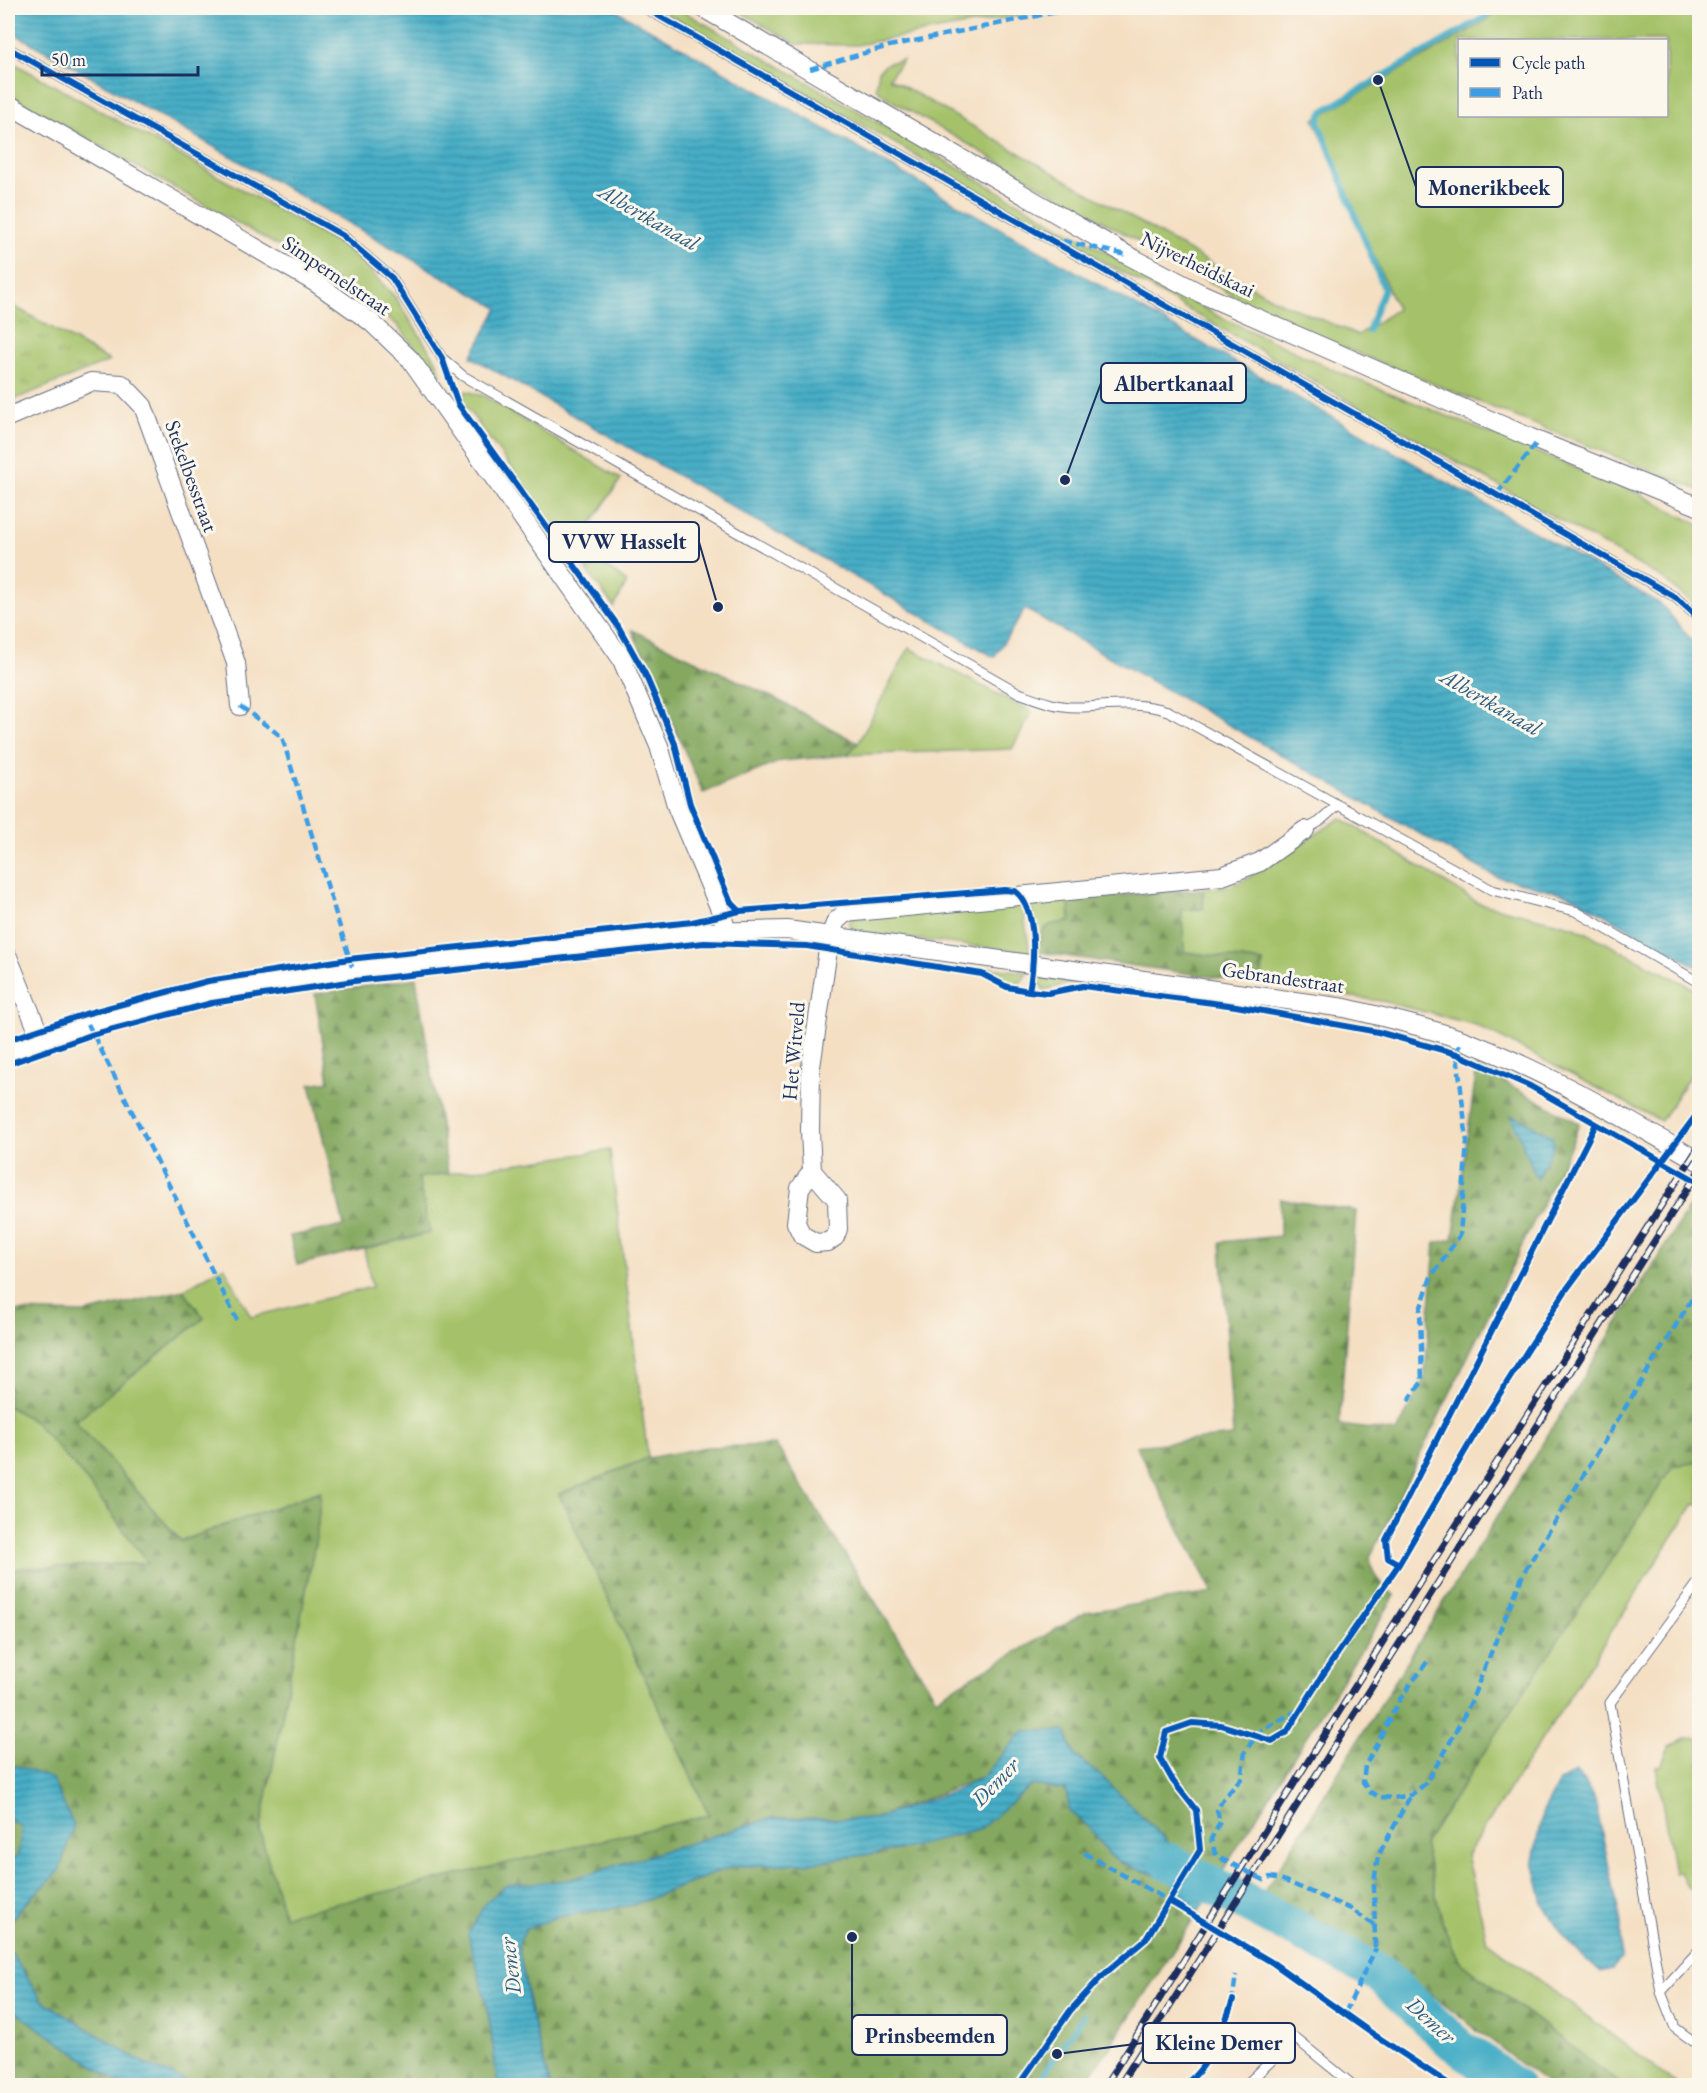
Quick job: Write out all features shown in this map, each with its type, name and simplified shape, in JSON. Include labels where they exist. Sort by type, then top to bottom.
[{"type":"street","name":"Nijverheidskaai","points":[[703,8],[1127,255],[1200,293],[1538,441],[1700,507]]},
{"type":"street","name":"Simpernelstraat","points":[[8,104],[316,283],[371,322],[411,360],[621,658],[659,747],[677,808],[722,914],[726,930]]},
{"type":"street","name":"Stekelbesstraat","points":[[8,417],[91,382],[122,384],[143,406],[236,663],[240,706]]},
{"type":"street","points":[[830,936],[836,921],[845,913],[1222,876],[1260,862],[1305,830]]},
{"type":"street","name":"Gebrandestraat","points":[[8,1053],[88,1024],[210,992],[352,970],[726,930],[787,930],[1345,1008],[1407,1023],[1461,1040],[1539,1074],[1700,1162]]},
{"type":"street","name":"Het Witveld","points":[[812,1171],[811,1067],[830,936]]},
{"type":"street","points":[[8,957],[42,1041]]},
{"type":"lane","points":[[645,8],[1557,528],[1675,597],[1700,619]]},
{"type":"lane","points":[[8,48],[342,235],[392,278],[442,358],[463,376],[1019,693],[1049,704],[1077,707],[1128,703],[1147,704],[1168,711],[1492,890],[1575,911],[1700,983]]},
{"type":"lane","points":[[1305,830],[1319,822],[1338,805]]},
{"type":"lane","points":[[1700,1580],[1610,1703],[1661,1992],[1675,2028],[1700,2046]]},
{"type":"lane","points":[[1661,1992],[1700,1949]]},
{"type":"lane","points":[[1245,2085],[1295,2038],[1354,2085]]},
{"type":"green space","points":[[656,8],[677,8],[1218,316],[1343,374],[1638,493],[1699,525],[1699,608],[1660,577]]},
{"type":"green space","points":[[734,8],[1036,8],[1038,12],[856,45],[796,44]]},
{"type":"green space","points":[[1503,8],[1699,8],[1699,490],[1329,342],[1257,309],[887,98],[876,88],[879,70],[888,63],[903,60],[889,78],[1273,299],[1358,335],[1397,309],[1314,119],[1477,26]]},
{"type":"green space","points":[[8,60],[349,249],[395,297],[437,362],[441,375],[437,376],[398,326],[373,304],[296,256],[8,94]]},
{"type":"green space","points":[[8,303],[110,361],[8,402]]},
{"type":"green space","points":[[466,391],[484,396],[621,479],[577,545],[627,582],[614,607],[461,400]]},
{"type":"green space","points":[[632,630],[774,698],[858,743],[847,755],[781,761],[703,793]]},
{"type":"green space","points":[[909,648],[1032,712],[1012,749],[847,755],[858,743]]},
{"type":"green space","points":[[1341,818],[1478,903],[1575,927],[1699,991],[1699,1061],[1661,1121],[1476,1025],[1382,1001],[1261,984],[1263,962],[1184,952],[1181,909],[1203,908],[1203,889],[1228,886],[1245,880]]},
{"type":"green space","points":[[1203,889],[1203,909],[1182,910],[1184,952],[1263,962],[1261,984],[1038,952],[1045,928],[1070,922],[1069,899]]},
{"type":"green space","points":[[1069,899],[1070,922],[1054,924],[1046,928],[1037,952],[1031,902]]},
{"type":"green space","points":[[1022,903],[1030,953],[855,932],[849,924],[851,918]]},
{"type":"green space","points":[[989,968],[1028,972],[1021,982],[1007,985]]},
{"type":"green space","points":[[1038,973],[1076,978],[1076,982],[1044,990],[1035,978]]},
{"type":"green space","points":[[416,978],[448,1173],[418,1178],[430,1233],[297,1265],[290,1236],[344,1226],[310,1084],[329,1081],[315,994]]},
{"type":"green space","points":[[1477,1067],[1579,1123],[1574,1139],[1370,1557],[1375,1575],[1395,1596],[1220,1875],[1179,1853],[1103,1778],[1075,1756],[1065,1731],[1023,1731],[983,1777],[874,1819],[772,1818],[569,1880],[507,1886],[488,2010],[498,2085],[197,2085],[148,2066],[43,2001],[8,1948],[8,1926],[18,1911],[59,1871],[16,1766],[8,1769],[8,1569],[148,1563],[83,1476],[35,1422],[8,1406],[8,1337],[16,1311],[84,1313],[183,1290],[204,1318],[75,1421],[181,1541],[321,1491],[317,1532],[260,1832],[284,1916],[709,1815],[559,1494],[648,1458],[707,1447],[776,1445],[936,1698],[1086,1612],[1213,1593],[1136,1446],[1233,1436],[1221,1242],[1280,1236],[1280,1199],[1356,1211],[1339,1425],[1397,1432],[1425,1376],[1435,1243],[1453,1239]]},
{"type":"green space","points":[[610,1150],[648,1458],[559,1494],[709,1815],[284,1917],[260,1832],[317,1532],[320,1491],[181,1541],[75,1421],[204,1318],[183,1290],[224,1266],[251,1317],[372,1287],[364,1249],[430,1233],[418,1178]]},
{"type":"green space","points":[[1698,1193],[1699,1462],[1673,1466],[1424,1844],[1443,1925],[1459,1961],[1622,2085],[1548,2085],[1421,1987],[1344,1934],[1264,1892]]},
{"type":"green space","points":[[8,1406],[35,1422],[83,1476],[149,1564],[8,1569]]},
{"type":"green space","points":[[1699,1462],[1699,1504],[1693,1505],[1467,1855],[1487,1941],[1678,2085],[1622,2085],[1459,1961],[1443,1925],[1424,1844],[1673,1465]]},
{"type":"green space","points":[[1685,1738],[1699,1739],[1699,1894],[1687,1887],[1680,1872],[1674,1873],[1656,1766],[1661,1765],[1670,1746]]},
{"type":"green space","points":[[1032,1785],[1066,1790],[1070,1812],[1089,1827],[1109,1854],[1121,1863],[1168,1879],[1198,1913],[1084,2086],[550,2085],[532,2018],[518,1945],[525,1929],[555,1917],[633,1905],[731,1867],[815,1862],[904,1849],[980,1828]]},
{"type":"green space","points":[[8,1819],[23,1827],[18,1855],[8,1863]]},
{"type":"green space","points":[[8,2007],[122,2085],[8,2085]]},
{"type":"water","name":"Albertkanaal","points":[[8,8],[612,8],[1661,604],[1699,649],[1699,968],[1570,895],[1494,876],[1025,609],[994,657],[471,357],[498,308],[8,30]]},
{"type":"water","points":[[1511,1116],[1524,1120],[1552,1137],[1554,1144],[1537,1179]]},
{"type":"water","points":[[1023,1731],[1065,1731],[1075,1756],[1103,1778],[1179,1853],[1220,1875],[1198,1913],[1168,1879],[1121,1863],[1109,1854],[1089,1827],[1070,1812],[1066,1790],[1032,1785],[981,1828],[904,1849],[815,1862],[731,1867],[633,1905],[556,1917],[526,1929],[518,1945],[532,2018],[550,2085],[498,2085],[488,2010],[468,1934],[486,1902],[507,1885],[569,1880],[772,1818],[874,1819],[955,1791],[983,1777]]},
{"type":"water","points":[[16,1766],[51,1778],[74,1825],[59,1871],[18,1911],[8,1926],[8,1863],[18,1855],[22,1827],[8,1819],[8,1769]]},
{"type":"water","points":[[1575,1772],[1585,1782],[1595,1800],[1621,1923],[1621,1959],[1612,1969],[1600,1972],[1569,1944],[1543,1904],[1533,1861],[1542,1814],[1559,1782]]},
{"type":"water","points":[[8,1948],[43,2001],[148,2066],[197,2085],[122,2085],[8,2007]]},
{"type":"waterway","points":[[1368,331],[1384,289],[1318,121],[1323,111],[1500,8]]},
{"type":"waterway","name":"Demer","points":[[1169,1862],[1380,1974],[1453,2042],[1513,2086]]},
{"type":"waterway","points":[[1035,2086],[1084,2015]]},
{"type":"railway","points":[[1105,2086],[1429,1568],[1700,1145]]},
{"type":"railway","points":[[1119,2086],[1700,1169]]},
{"type":"marked path","points":[[810,69],[889,46],[1076,8]]},
{"type":"marked path","points":[[1063,241],[1127,255]]},
{"type":"marked path","points":[[1497,494],[1538,441]]},
{"type":"marked path","points":[[240,706],[282,737],[353,970]]},
{"type":"marked path","points":[[88,1024],[237,1320]]},
{"type":"marked path","points":[[1408,1401],[1422,1382],[1420,1310],[1431,1277],[1460,1235],[1467,1142],[1457,1054],[1461,1040]]},
{"type":"marked path","points":[[1427,1662],[1400,1699],[1365,1766],[1363,1782],[1370,1792],[1380,1797],[1394,1798],[1411,1795],[1425,1784],[1470,1704],[1524,1572],[1700,1286]]},
{"type":"marked path","points":[[1298,1710],[1262,1730],[1245,1752],[1241,1779],[1223,1799],[1217,1810],[1220,1822],[1211,1839],[1215,1853],[1264,1880],[1270,1877],[1278,1878],[1351,1909],[1374,1925]]},
{"type":"marked path","points":[[1375,1947],[1374,1883],[1378,1856],[1411,1795]]},
{"type":"marked path","points":[[1084,1853],[1173,1903]]},
{"type":"marked path","points":[[1345,2013],[1376,1948]]},
{"type":"marked path","points":[[1232,2003],[1236,1975]]},
{"type":"cycle path","points":[[645,8],[1675,597],[1700,619]]},
{"type":"cycle path","points":[[8,48],[342,235],[392,278],[442,358],[458,404],[618,626],[645,674],[675,744],[690,804],[730,901],[740,911]]},
{"type":"cycle path","points":[[8,1040],[85,1014],[208,981],[349,959],[692,922],[740,911],[1005,890],[1015,891],[1023,899],[1028,911],[1033,938],[1029,991]]},
{"type":"cycle path","points":[[8,1064],[91,1035],[212,1003],[354,981],[704,943],[807,946],[982,974],[1007,987],[1029,991],[1048,993],[1083,986],[1236,1006],[1378,1032],[1457,1054],[1530,1086],[1700,1183]]},
{"type":"cycle path","points":[[1018,2086],[1070,2011],[1102,1976],[1146,1939],[1200,1850],[1196,1810],[1173,1781],[1160,1758],[1166,1732],[1192,1723],[1221,1725],[1272,1741],[1287,1732],[1322,1676],[1399,1564],[1485,1417],[1566,1290],[1700,1110]]},
{"type":"cycle path","points":[[1399,1564],[1388,1558],[1386,1540],[1596,1124]]},
{"type":"cycle path","points":[[1169,1901],[1273,1963],[1370,2032],[1452,2086]]},
{"type":"cycle path","points":[[1182,2086],[1200,2070],[1214,2048],[1233,2000]]},
{"type":"place","name":"Monerikbeek","points":[[1378,80]]},
{"type":"place","name":"Albertkanaal","points":[[1065,480]]},
{"type":"place","name":"VVW Hasselt","points":[[718,607]]},
{"type":"place","name":"Prinsbeemden","points":[[852,1937]]},
{"type":"place","name":"Kleine Demer","points":[[1057,2054]]}]
